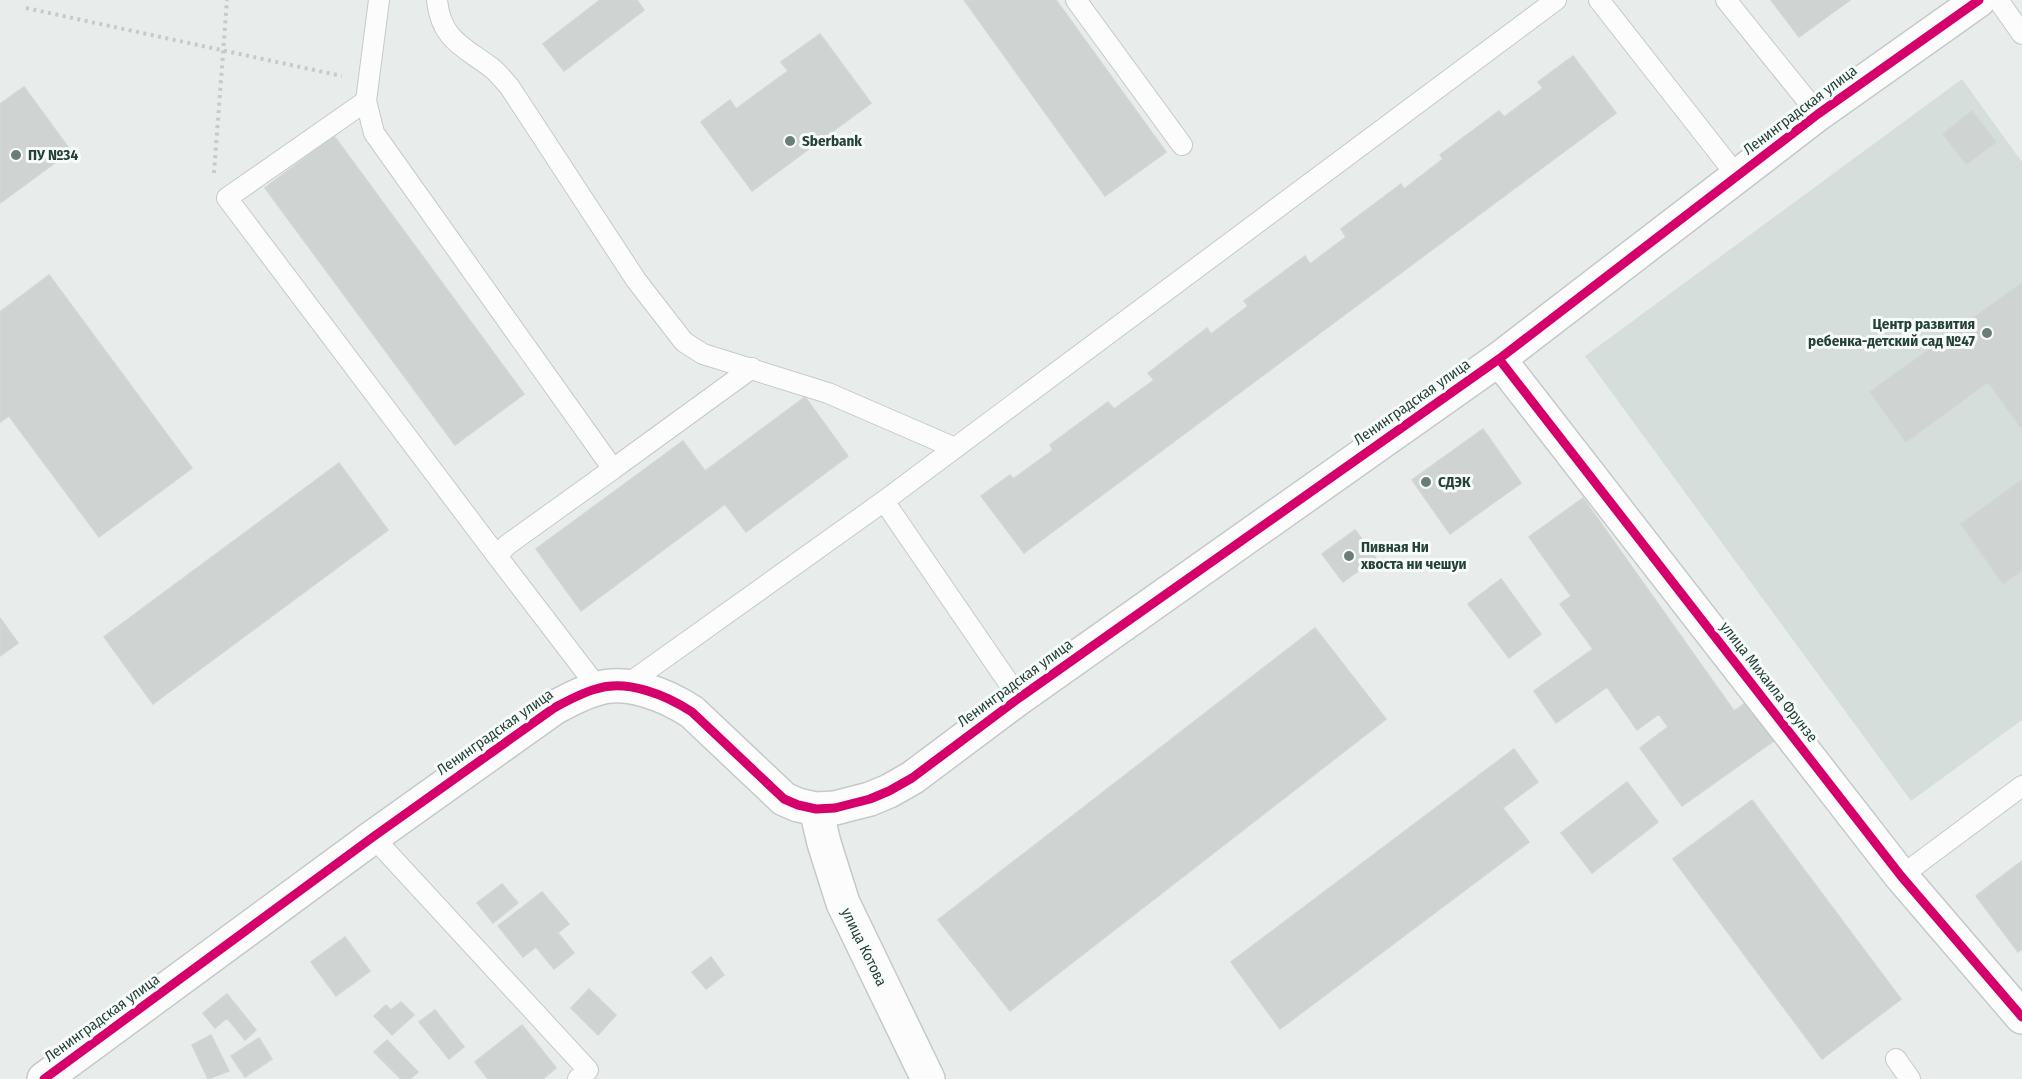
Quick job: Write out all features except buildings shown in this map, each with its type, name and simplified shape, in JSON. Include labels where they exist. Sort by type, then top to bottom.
[{"type":"street","name":"Ленинградская улица","points":[[44,1079],[373,837],[554,708],[578,695],[611,687],[677,702],[692,712],[784,799],[798,805],[816,809],[852,805],[890,791],[912,778],[1019,698],[1499,359],[1818,114],[1979,0]]},
{"type":"street","name":"улица Михаила Фрунзе","points":[[1499,359],[1901,876],[2022,1017]]},
{"type":"street","name":"улица Котова","points":[[816,809],[843,903],[928,1079]]},
{"type":"lane","points":[[379,0],[366,101],[374,133],[613,469]]},
{"type":"lane","points":[[437,0],[439,14],[447,32],[456,44],[494,70],[509,86],[636,280],[684,342],[703,354],[828,393],[955,448]]},
{"type":"lane","points":[[1076,0],[1182,145]]},
{"type":"lane","points":[[366,101],[227,198],[497,556],[611,687],[884,501],[1556,0]]},
{"type":"lane","points":[[1599,0],[1737,176]]},
{"type":"lane","points":[[1726,0],[1818,114]]},
{"type":"lane","points":[[1998,0],[2022,34]]},
{"type":"lane","points":[[497,556],[507,545],[752,369]]},
{"type":"lane","points":[[884,501],[1019,698]]},
{"type":"lane","points":[[1901,876],[2022,786]]},
{"type":"lane","points":[[373,837],[587,1076]]},
{"type":"lane","points":[[1896,1059],[1910,1079]]},
{"type":"path","points":[[227,0],[213,174],[227,198]]},
{"type":"path","points":[[26,8],[369,82]]},
{"type":"shaded area","points":[[1962,79],[2022,162],[2022,720],[1911,801],[1585,356]]},
{"type":"cycle path","points":[[44,1079],[373,837],[554,708],[590,691],[608,686],[633,687],[646,690],[682,706],[692,712],[784,799],[798,805],[816,809],[835,808],[870,799],[889,791],[912,778],[1019,698],[1499,359],[1818,114],[1979,0]]},
{"type":"cycle path","points":[[1499,359],[1901,876],[2022,1017]]},
{"type":"place","name":"Sberbank","points":[[790,141]]},
{"type":"place","name":"ПУ №34","points":[[16,155]]},
{"type":"place","name":"Центр развития ребенка-детский сад №47","points":[[1987,333]]},
{"type":"place","name":"СДЭК","points":[[1426,482]]},
{"type":"place","name":"Пивная Ни хвоста ни чешуи","points":[[1349,556]]}]
